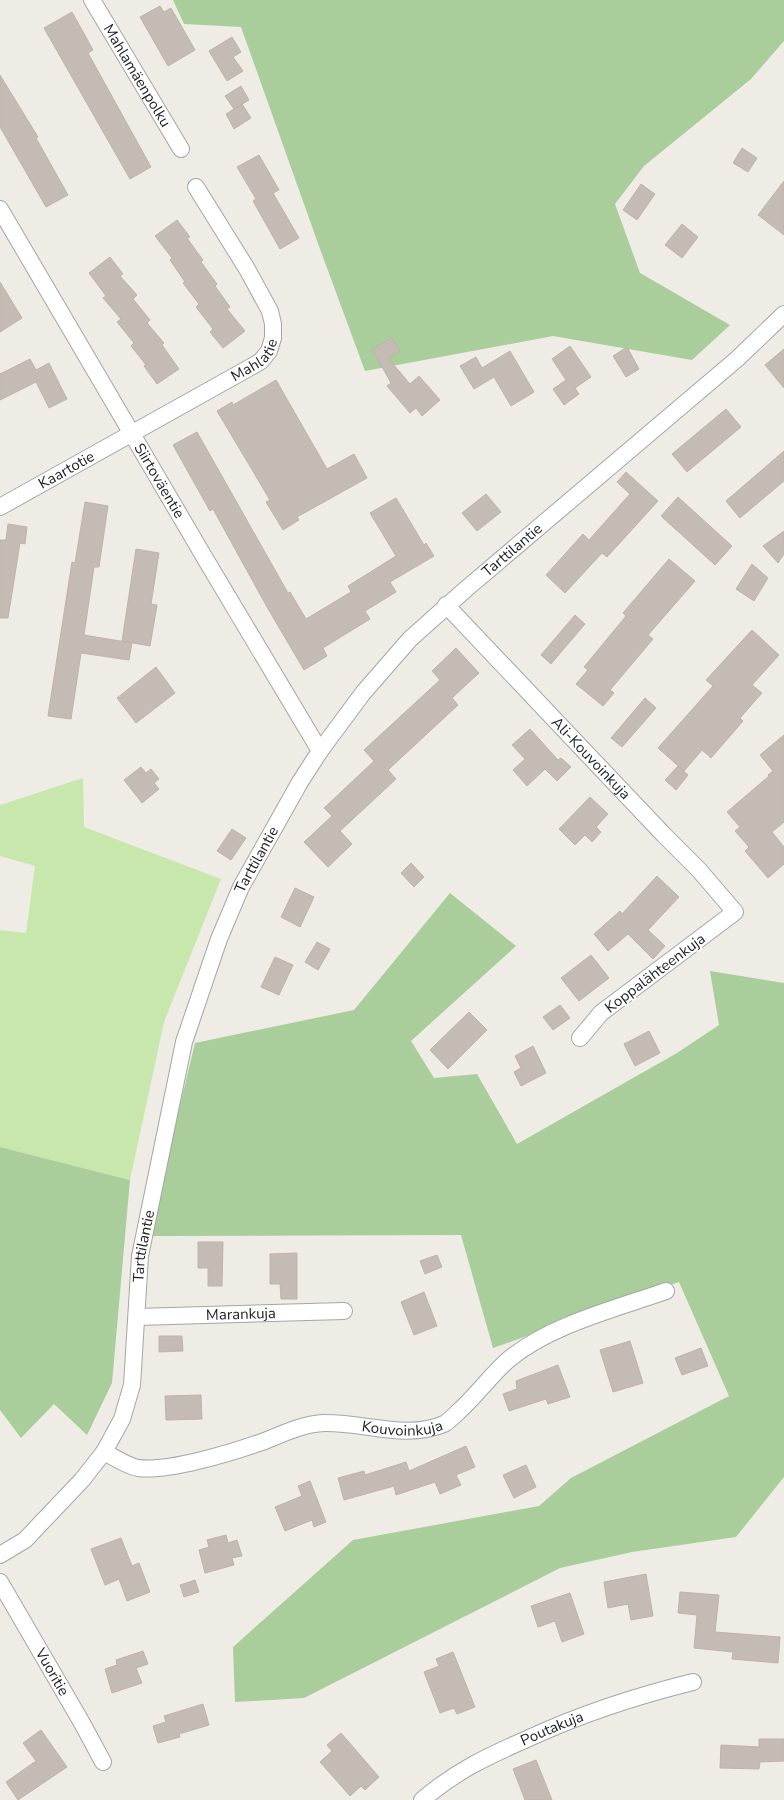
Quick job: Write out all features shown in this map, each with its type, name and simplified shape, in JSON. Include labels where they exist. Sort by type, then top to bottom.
[{"type":"street","name":"Mahlamäenpolku","points":[[92,0],[181,149]]},
{"type":"street","name":"Mahlatie","points":[[133,434],[261,361],[269,351],[273,338],[274,324],[270,311],[196,187]]},
{"type":"street","name":"Siirtoväentie","points":[[0,209],[133,434],[210,569],[320,751]]},
{"type":"street","name":"Tarttilantie","points":[[0,1555],[25,1540],[82,1480],[104,1452],[122,1419],[132,1384],[140,1256],[184,1042],[192,1015],[219,939],[241,887],[271,831],[320,751],[363,693],[404,646],[446,605],[736,358],[784,314]]},
{"type":"street","name":"Kaartotie","points":[[0,507],[133,434]]},
{"type":"street","name":"Ali-Kouvoinkuja","points":[[446,605],[664,835],[700,870],[735,912]]},
{"type":"street","name":"Koppalähteenkuja","points":[[580,1038],[601,1013],[735,912]]},
{"type":"street","name":"Kouvoinkuja","points":[[104,1452],[137,1468],[162,1467],[192,1462],[258,1443],[305,1425],[340,1424],[406,1431],[426,1430],[446,1423],[467,1404],[508,1360],[550,1332],[666,1291]]},
{"type":"street","name":"Marankuja","points":[[137,1317],[344,1312]]},
{"type":"street","name":"Vuoritie","points":[[0,1582],[82,1722],[103,1762]]},
{"type":"street","name":"Poutakuja","points":[[422,1800],[442,1782],[478,1760],[552,1727],[638,1696],[693,1682]]},
{"type":"green space","points":[[173,0],[784,0],[784,41],[751,79],[644,166],[615,204],[640,273],[730,325],[692,360],[553,336],[365,371],[241,27],[184,24]]},
{"type":"green space","points":[[83,778],[84,827],[221,879],[164,1022],[130,1180],[0,1147],[0,930],[26,933],[35,866],[0,856],[0,805]]},
{"type":"green space","points":[[450,893],[516,946],[411,1041],[434,1078],[477,1074],[517,1144],[677,1053],[719,1025],[710,971],[784,983],[784,1477],[736,1537],[632,1552],[560,1568],[304,1698],[235,1702],[233,1647],[353,1540],[539,1506],[571,1478],[729,1396],[679,1282],[493,1348],[461,1235],[152,1236],[160,1188],[195,1043],[354,1010]]},
{"type":"green space","points":[[0,1147],[130,1180],[112,1383],[87,1435],[54,1404],[21,1438],[0,1410]]},
{"type":"building","points":[[160,6],[164,12],[171,8],[195,50],[168,66],[140,17]]},
{"type":"building","points":[[72,12],[93,50],[88,53],[151,167],[130,179],[44,28]]},
{"type":"building","points":[[232,37],[241,52],[233,57],[243,71],[227,81],[209,51]]},
{"type":"building","points":[[0,75],[38,137],[36,138],[68,195],[46,207],[0,127]]},
{"type":"building","points":[[241,86],[249,100],[234,109],[225,96]]},
{"type":"building","points":[[242,104],[251,118],[234,129],[226,114]]},
{"type":"building","points":[[742,148],[757,158],[748,172],[733,163]]},
{"type":"building","points":[[259,155],[279,190],[273,193],[299,238],[280,249],[253,201],[256,199],[237,167]]},
{"type":"building","points":[[784,181],[784,235],[758,215]]},
{"type":"building","points":[[641,184],[655,194],[637,220],[623,210]]},
{"type":"building","points":[[177,220],[190,237],[187,238],[203,260],[201,262],[217,284],[215,286],[230,307],[227,309],[245,331],[223,348],[210,332],[213,329],[196,307],[199,304],[183,283],[185,282],[170,260],[172,258],[155,236]]},
{"type":"building","points":[[682,224],[698,237],[682,258],[665,245]]},
{"type":"building","points":[[110,257],[123,274],[120,276],[137,295],[133,299],[150,320],[147,323],[164,343],[162,345],[179,369],[157,384],[144,366],[146,365],[131,346],[134,343],[117,322],[121,319],[103,298],[106,296],[89,273]]},
{"type":"building","points":[[0,282],[22,318],[0,332]]},
{"type":"building","points":[[392,338],[400,351],[388,358],[410,384],[419,376],[440,400],[422,416],[416,408],[410,413],[387,386],[391,383],[372,349]]},
{"type":"building","points":[[570,346],[591,377],[575,388],[579,394],[564,405],[553,389],[566,380],[552,359]]},
{"type":"building","points":[[627,347],[639,369],[626,377],[613,356]]},
{"type":"building","points":[[784,349],[784,388],[765,365]]},
{"type":"building","points":[[510,351],[534,392],[511,406],[494,377],[474,389],[460,366],[476,357],[482,368]]},
{"type":"building","points":[[30,359],[36,370],[49,363],[67,399],[49,408],[36,382],[0,400],[0,374]]},
{"type":"building","points":[[276,380],[327,469],[354,454],[367,478],[297,517],[299,520],[283,530],[266,502],[270,500],[217,411],[232,402],[233,405]]},
{"type":"building","points":[[726,409],[741,427],[687,472],[672,454]]},
{"type":"building","points":[[197,432],[288,593],[290,592],[306,619],[351,592],[348,586],[396,556],[370,513],[396,498],[424,545],[426,543],[434,556],[390,582],[396,592],[365,611],[370,619],[323,648],[327,656],[304,670],[213,509],[210,511],[173,445]]},
{"type":"building","points":[[784,451],[784,481],[740,518],[726,501]]},
{"type":"building","points":[[626,472],[658,501],[607,557],[602,553],[565,593],[546,575],[583,534],[589,540],[630,494],[617,482]]},
{"type":"building","points":[[486,494],[501,512],[477,531],[462,513]]},
{"type":"building","points":[[678,497],[732,546],[715,565],[661,516]]},
{"type":"building","points":[[85,502],[108,506],[99,567],[94,567],[84,635],[132,643],[129,660],[81,653],[71,719],[48,716],[72,562],[75,563]]},
{"type":"building","points":[[8,524],[27,527],[25,544],[20,543],[8,618],[0,618],[0,540],[6,540]]},
{"type":"building","points":[[784,531],[784,554],[778,563],[763,546]]},
{"type":"building","points":[[136,549],[159,553],[151,604],[157,605],[150,646],[122,641]]},
{"type":"building","points":[[669,559],[695,581],[648,635],[653,639],[610,690],[614,693],[603,706],[576,684],[588,670],[584,667],[626,616],[623,613]]},
{"type":"building","points":[[752,564],[768,578],[754,601],[736,589]]},
{"type":"building","points":[[575,615],[585,624],[551,664],[541,655]]},
{"type":"building","points":[[752,630],[779,655],[752,685],[762,693],[740,718],[743,721],[711,758],[702,750],[684,771],[658,748],[713,686],[706,680]]},
{"type":"building","points":[[456,648],[479,673],[452,698],[458,705],[388,770],[396,779],[340,831],[352,844],[328,867],[304,842],[332,816],[324,808],[374,761],[364,750],[440,680],[432,671]]},
{"type":"building","points":[[156,667],[175,693],[136,723],[117,698]]},
{"type":"building","points":[[645,698],[656,708],[622,747],[611,738]]},
{"type":"building","points":[[530,729],[558,760],[561,758],[571,767],[557,781],[545,769],[527,786],[513,770],[525,759],[512,745]]},
{"type":"building","points":[[784,735],[784,822],[772,832],[784,847],[784,864],[768,878],[745,851],[749,847],[735,831],[740,827],[727,812],[773,771],[760,755]]},
{"type":"building","points":[[678,766],[688,775],[676,790],[665,780]]},
{"type":"building","points":[[141,767],[146,773],[151,769],[159,779],[154,783],[159,789],[142,803],[124,780]]},
{"type":"building","points":[[590,797],[608,814],[596,827],[601,832],[592,842],[585,835],[575,845],[559,829]]},
{"type":"building","points":[[232,829],[246,838],[231,860],[217,851]]},
{"type":"building","points":[[411,863],[424,877],[414,887],[401,873]]},
{"type":"building","points":[[657,876],[679,897],[648,930],[665,946],[653,959],[628,934],[608,951],[594,934],[620,911],[622,914]]},
{"type":"building","points":[[295,888],[314,897],[300,927],[281,917]]},
{"type":"building","points":[[317,942],[330,949],[318,970],[305,962]]},
{"type":"building","points":[[591,955],[609,978],[579,1001],[561,978]]},
{"type":"building","points":[[275,957],[293,965],[279,995],[261,987]]},
{"type":"building","points":[[560,1005],[570,1018],[553,1030],[543,1017]]},
{"type":"building","points":[[469,1012],[487,1030],[448,1069],[430,1050]]},
{"type":"building","points":[[649,1031],[660,1053],[635,1066],[624,1044]]},
{"type":"building","points":[[533,1046],[546,1073],[521,1086],[514,1072],[521,1068],[515,1056]]},
{"type":"building","points":[[198,1242],[223,1242],[222,1286],[208,1286],[208,1268],[198,1268]]},
{"type":"building","points":[[297,1253],[297,1299],[281,1299],[280,1284],[270,1284],[270,1254]]},
{"type":"building","points":[[437,1255],[442,1267],[425,1274],[420,1261]]},
{"type":"building","points":[[424,1292],[437,1326],[414,1335],[401,1302]]},
{"type":"building","points":[[159,1336],[182,1336],[183,1351],[159,1352]]},
{"type":"building","points":[[630,1341],[643,1383],[613,1392],[600,1350]]},
{"type":"building","points":[[701,1348],[708,1366],[682,1375],[675,1358]]},
{"type":"building","points":[[558,1365],[570,1397],[548,1404],[546,1399],[509,1411],[503,1394],[517,1389],[516,1381]]},
{"type":"building","points":[[201,1395],[202,1419],[166,1420],[165,1396]]},
{"type":"building","points":[[466,1446],[475,1467],[456,1475],[461,1485],[440,1494],[435,1482],[396,1495],[394,1486],[344,1500],[338,1478],[364,1471],[365,1475],[406,1462],[409,1471]]},
{"type":"building","points":[[526,1465],[536,1487],[514,1498],[503,1475]]},
{"type":"building","points":[[310,1481],[326,1522],[314,1527],[312,1520],[285,1531],[275,1507],[302,1496],[298,1486]]},
{"type":"building","points":[[226,1535],[228,1543],[237,1540],[242,1556],[232,1558],[234,1565],[205,1573],[199,1550],[209,1547],[207,1540]]},
{"type":"building","points":[[121,1538],[132,1566],[139,1563],[150,1592],[127,1601],[119,1579],[105,1585],[91,1549]]},
{"type":"building","points":[[646,1574],[653,1616],[631,1620],[628,1604],[608,1608],[604,1582]]},
{"type":"building","points":[[195,1580],[199,1592],[184,1597],[180,1585]]},
{"type":"building","points":[[680,1592],[719,1595],[715,1632],[780,1637],[778,1663],[732,1659],[733,1652],[694,1648],[697,1615],[678,1613]]},
{"type":"building","points":[[570,1593],[584,1634],[562,1642],[555,1621],[538,1627],[531,1606]]},
{"type":"building","points":[[143,1651],[148,1664],[136,1668],[142,1683],[112,1693],[105,1669],[117,1665],[116,1660]]},
{"type":"building","points":[[453,1652],[475,1707],[457,1714],[454,1708],[440,1713],[424,1672],[439,1666],[436,1659]]},
{"type":"building","points":[[203,1704],[209,1725],[179,1734],[180,1737],[158,1743],[153,1726],[166,1722],[164,1716]]},
{"type":"building","points":[[41,1730],[67,1767],[18,1800],[6,1782],[36,1761],[23,1743]]},
{"type":"building","points":[[341,1733],[379,1777],[365,1790],[361,1786],[350,1796],[320,1762],[332,1751],[327,1745]]},
{"type":"building","points":[[759,1739],[784,1739],[784,1761],[760,1762],[759,1769],[720,1768],[721,1745],[759,1747]]},
{"type":"building","points":[[536,1760],[552,1800],[525,1800],[513,1769]]}]
